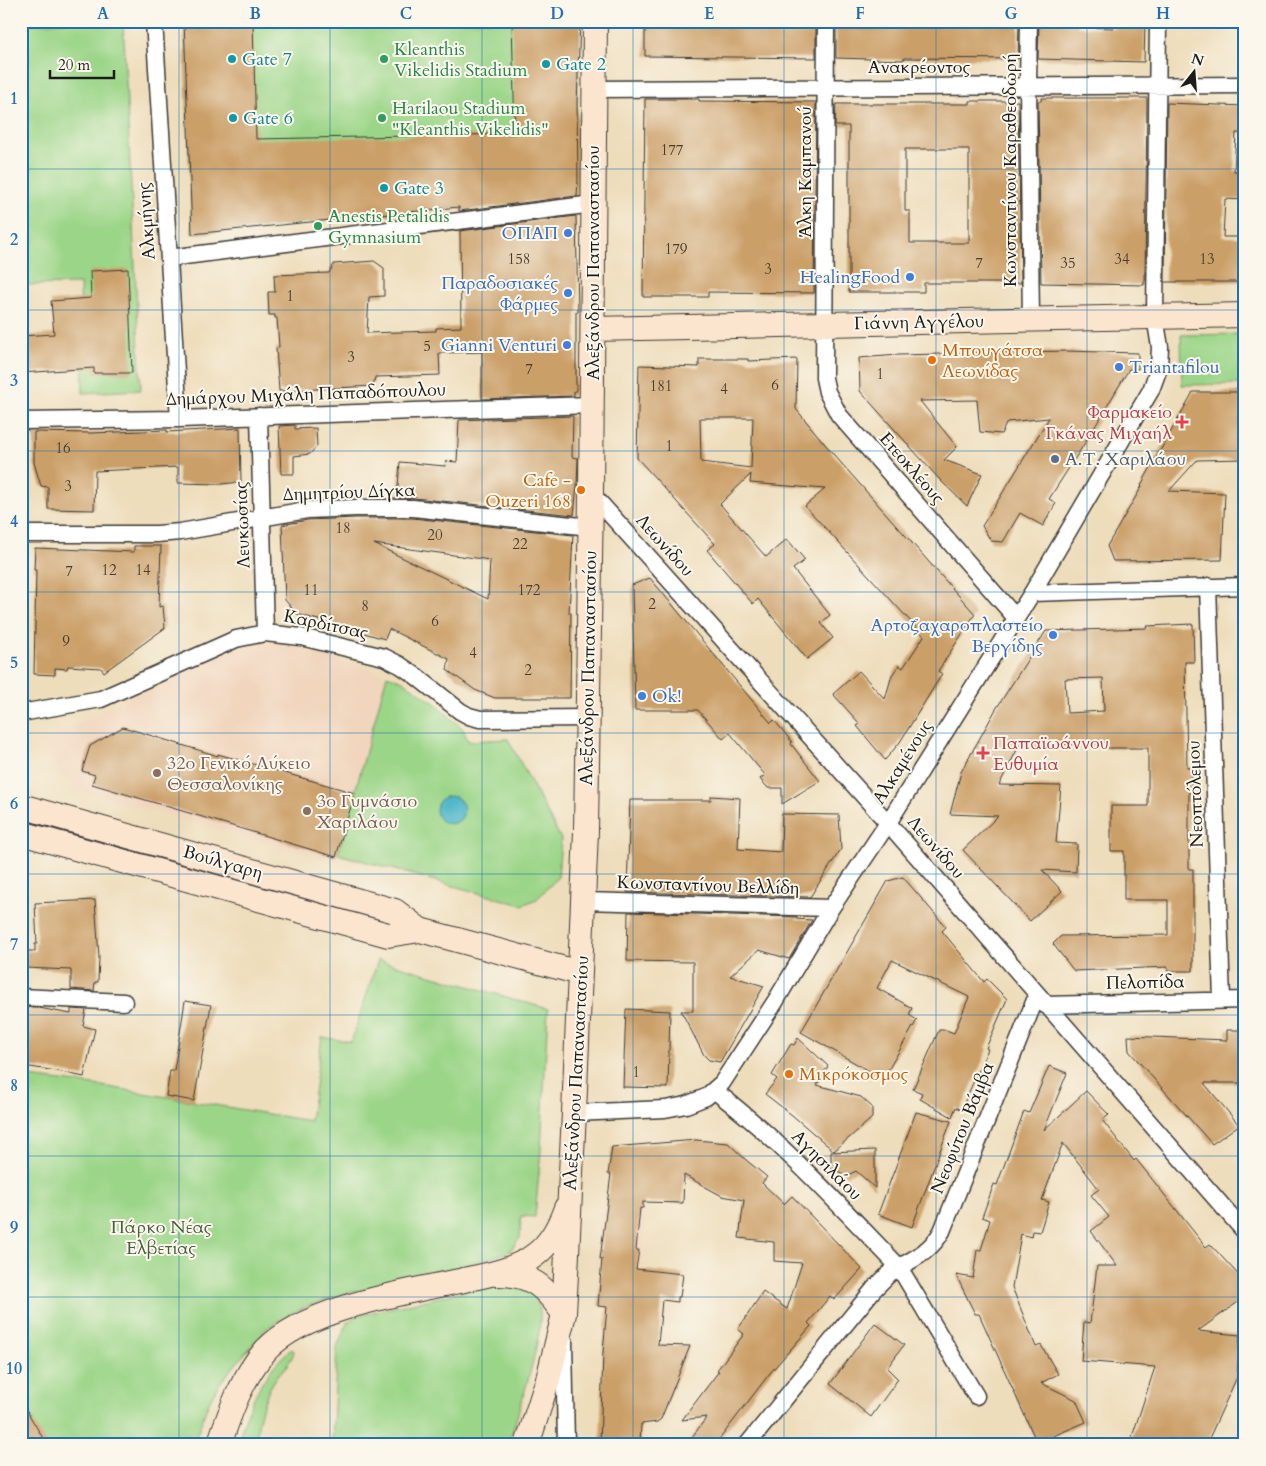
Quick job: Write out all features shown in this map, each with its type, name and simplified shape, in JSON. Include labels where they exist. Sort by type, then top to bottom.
[{"type":"main road","name":"Αλεξάνδρου Παπαναστασίου","points":[[527,1445],[548,1379],[564,1314],[570,1197],[584,901],[588,718],[595,21]]},
{"type":"main road","name":"Γιάννη Αγγέλου","points":[[593,329],[1245,315]]},
{"type":"main road","name":"Βούλγαρη","points":[[21,806],[395,911],[420,930],[580,973]]},
{"type":"main road","name":"Βούλγαρη","points":[[21,833],[388,935],[420,930]]},
{"type":"main road","points":[[218,1445],[237,1397],[251,1371],[267,1349],[293,1329],[306,1322],[362,1303],[489,1274],[522,1263],[543,1249],[563,1217],[570,1197]]},
{"type":"main road","points":[[489,1274],[510,1274],[533,1281],[548,1293],[564,1314]]},
{"type":"street","name":"Αλκμήνης","points":[[154,21],[179,419]]},
{"type":"street","name":"Άλκη Καμπανού","points":[[823,324],[826,21]]},
{"type":"street","name":"Κωνσταντίνου Καραθεοδωρή","points":[[1029,21],[1031,319]]},
{"type":"street","name":"Αλκαμένους","points":[[574,1113],[665,1109],[697,1102],[715,1091],[731,1070],[775,1002],[831,908],[888,823],[1032,593],[1151,390],[1159,368],[1160,347],[1155,317],[1158,21]]},
{"type":"street","name":"Ανακρέοντος","points":[[593,89],[1245,84]]},
{"type":"street","points":[[169,258],[593,204]]},
{"type":"street","name":"Ετεοκλέους","points":[[823,324],[824,378],[827,392],[839,415],[1016,618]]},
{"type":"street","name":"Δημάρχου Μιχάλη Παπαδόπουλου","points":[[21,421],[179,419],[592,405]]},
{"type":"street","name":"Λευκωσίας","points":[[259,416],[265,633]]},
{"type":"street","name":"Λεωνίδου","points":[[591,493],[888,823],[1245,1232]]},
{"type":"street","name":"Δημητρίου Δίγκα","points":[[21,534],[157,534],[180,532],[262,516],[307,510],[413,508],[590,526]]},
{"type":"street","name":"Νεοπτόλεμου","points":[[1208,586],[1222,1000]]},
{"type":"street","points":[[1032,593],[1245,586]]},
{"type":"street","name":"Καρδίτσας","points":[[21,713],[101,699],[236,639],[265,633],[301,636],[384,657],[416,676],[468,716],[480,719],[588,718]]},
{"type":"street","name":"Κωνσταντίνου Βελλίδη","points":[[584,901],[831,908]]},
{"type":"street","points":[[21,997],[124,1002]]},
{"type":"street","name":"Πελοπίδα","points":[[1041,1000],[1245,1000]]},
{"type":"street","name":"Νεοφύτου Βάμβα","points":[[746,1445],[874,1289],[903,1264],[932,1246],[942,1231],[1041,1000]]},
{"type":"street","name":"Αγησιλάου","points":[[715,1091],[765,1131],[903,1264],[976,1396]]},
{"type":"street","name":"Αλεξάνδρου Παπαναστασίου","points":[[564,1314],[566,1445]]},
{"type":"shaded area","points":[[253,642],[274,642],[292,645],[387,675],[336,861],[73,789],[39,743],[184,670],[234,648]]},
{"type":"shaded area","points":[[601,1205],[646,1210],[640,1273],[594,1268]]},
{"type":"green space","points":[[78,21],[123,21],[141,390],[83,393],[80,284],[21,285],[21,25]]},
{"type":"green space","name":"Harilaou Stadium \"Kleanthis Vikelidis\"","points":[[184,21],[580,21],[577,104],[577,196],[192,234]]},
{"type":"green space","points":[[1245,334],[1245,384],[1182,385],[1181,335]]},
{"type":"green space","points":[[387,675],[403,681],[436,704],[463,729],[468,741],[508,739],[561,839],[558,877],[537,899],[522,905],[338,854]]},
{"type":"green space","name":"Πάρκο Νέας Ελβετίας","points":[[378,960],[548,1009],[541,1150],[535,1217],[521,1216],[520,1238],[509,1252],[454,1268],[345,1294],[308,1306],[284,1317],[266,1329],[218,1385],[208,1404],[193,1445],[21,1445],[21,1076],[102,1086],[310,1121],[322,1037],[351,1042]]},
{"type":"green space","points":[[498,1284],[526,1290],[538,1303],[540,1314],[539,1330],[530,1372],[508,1445],[332,1445],[337,1347],[349,1321],[355,1316]]},
{"type":"green space","points":[[290,1350],[294,1352],[293,1356],[274,1381],[266,1396],[259,1420],[255,1445],[237,1445],[256,1393],[271,1370]]},
{"type":"water","points":[[450,796],[460,800],[464,810],[460,820],[450,824],[440,820],[436,810],[440,800]]},
{"type":"building","name":"Harilaou Stadium \"Kleanthis Vikelidis\"","points":[[184,21],[253,21],[256,139],[515,134],[512,21],[580,21],[577,104],[577,196],[459,211],[459,207],[192,234]]},
{"type":"building","points":[[645,21],[816,21],[816,58],[645,56]]},
{"type":"building","points":[[852,21],[1019,21],[1018,59],[904,58],[904,60],[836,58],[836,24],[852,24]]},
{"type":"building","points":[[1039,21],[1078,21],[1078,27],[1114,28],[1114,21],[1145,21],[1144,62],[1038,59]]},
{"type":"building","points":[[1042,98],[1147,98],[1144,285],[1041,283],[1038,101],[1041,101]]},
{"type":"building","points":[[645,99],[816,102],[814,293],[708,292],[708,297],[643,297]]},
{"type":"building","points":[[970,101],[1018,101],[1021,283],[924,283],[924,292],[849,292],[849,126],[835,126],[836,104],[970,104]],"holes":[[[905,149],[969,149],[969,243],[910,243],[910,211],[905,211]]]},
{"type":"building","points":[[1167,103],[1245,106],[1245,133],[1236,133],[1234,171],[1245,172],[1245,200],[1225,199],[1223,237],[1245,237],[1245,282],[1165,282]]},
{"type":"building","points":[[576,216],[578,312],[576,312],[576,391],[574,391],[574,396],[482,399],[482,352],[439,353],[440,375],[375,377],[373,386],[279,391],[276,348],[279,347],[277,318],[275,318],[275,315],[269,315],[268,292],[275,292],[274,275],[329,273],[334,264],[374,261],[384,268],[384,296],[369,297],[367,333],[436,331],[436,328],[461,327],[460,231]]},
{"type":"building","points":[[128,269],[132,373],[94,373],[94,368],[21,373],[21,336],[54,334],[51,301],[91,298],[90,271]]},
{"type":"building","points":[[1066,351],[1138,353],[1138,369],[1129,369],[1049,499],[1056,503],[1043,526],[1020,513],[1003,542],[991,541],[982,526],[1049,418],[1007,422],[1001,434],[980,432],[977,400],[920,401],[957,447],[944,460],[982,474],[967,506],[940,480],[860,391],[859,358],[899,355]]},
{"type":"building","points":[[699,359],[748,359],[748,361],[797,359],[796,409],[834,455],[975,614],[938,671],[942,674],[900,742],[885,760],[857,726],[860,724],[833,694],[859,671],[885,699],[892,675],[899,665],[903,668],[924,636],[805,506],[825,489],[750,483],[751,474],[720,504],[766,557],[787,539],[805,560],[793,569],[830,615],[821,623],[833,638],[807,659],[758,599],[753,604],[707,550],[715,544],[637,458],[639,365],[699,367]],"holes":[[[700,418],[753,418],[751,468],[701,462]]]},
{"type":"building","points":[[1193,392],[1245,392],[1245,459],[1197,460],[1169,491],[1225,493],[1222,560],[1113,561],[1107,546]]},
{"type":"building","points":[[573,416],[572,457],[578,458],[574,515],[414,498],[397,498],[400,462],[445,466],[446,461],[457,462],[459,420]]},
{"type":"building","points":[[295,425],[295,429],[316,428],[317,446],[310,454],[294,456],[294,474],[281,474],[279,426]]},
{"type":"building","points":[[240,428],[241,482],[221,484],[178,483],[178,467],[95,471],[94,510],[48,509],[48,487],[41,486],[34,463],[34,432],[91,433],[167,430],[167,432]]},
{"type":"building","points":[[412,518],[573,535],[569,613],[571,613],[570,698],[495,698],[475,690],[447,670],[449,659],[389,629],[385,639],[297,614],[285,600],[282,525],[308,520]],"holes":[[[374,544],[490,560],[488,599]]]},
{"type":"building","points":[[134,546],[161,546],[159,607],[163,606],[165,628],[104,672],[101,668],[68,666],[67,669],[55,668],[55,675],[34,674],[35,548],[134,552]]},
{"type":"building","points":[[650,578],[771,723],[774,720],[820,781],[782,804],[782,788],[768,788],[760,779],[765,775],[730,733],[723,739],[698,710],[635,710],[632,585]]},
{"type":"building","points":[[1193,624],[1194,662],[1185,662],[1187,767],[1192,767],[1192,790],[1189,790],[1189,869],[1193,869],[1193,971],[1168,971],[1168,967],[1074,971],[1053,944],[1061,936],[1168,935],[1168,900],[1124,900],[1124,851],[1111,851],[1111,806],[1148,806],[1148,748],[1106,748],[1106,743],[1019,746],[999,785],[1061,786],[1056,843],[1077,844],[1076,872],[1042,870],[1062,891],[1030,921],[963,850],[998,816],[950,814],[961,772],[996,709],[1046,631],[1148,628],[1147,626]],"holes":[[[1103,678],[1104,711],[1067,713],[1065,679]]]},
{"type":"building","points":[[123,727],[218,756],[218,754],[355,793],[336,857],[92,784],[95,775],[82,771],[90,746]]},
{"type":"building","points":[[711,796],[740,798],[738,849],[781,852],[782,814],[839,815],[841,849],[810,897],[627,892],[630,800],[711,800]]},
{"type":"building","points":[[903,877],[946,927],[942,931],[984,982],[987,979],[1007,999],[986,1048],[988,1049],[961,1110],[956,1107],[952,1117],[920,1099],[922,1093],[913,1089],[939,1030],[954,1033],[969,997],[892,960],[877,988],[912,1008],[909,1015],[917,1020],[883,1079],[801,1032],[888,881]]},
{"type":"building","points":[[95,900],[99,957],[98,982],[95,982],[94,991],[71,989],[71,970],[25,968],[26,951],[35,951],[35,944],[37,944],[35,903]]},
{"type":"building","points":[[628,912],[797,917],[796,919],[812,920],[789,959],[759,950],[730,976],[764,986],[720,1062],[709,1060],[704,1055],[681,1011],[693,1011],[693,962],[627,961]]},
{"type":"building","points":[[185,1001],[211,1005],[194,1101],[166,1096],[170,1071],[174,1071]]},
{"type":"building","points":[[21,1007],[39,1008],[71,1014],[71,1009],[86,1010],[83,1026],[95,1029],[84,1077],[23,1066],[27,1037],[21,1036]]},
{"type":"building","points":[[626,1009],[670,1011],[668,1088],[623,1087]]},
{"type":"building","points":[[1227,1030],[1245,1030],[1245,1083],[1204,1083],[1239,1125],[1212,1144],[1129,1051],[1128,1036],[1227,1040]]},
{"type":"building","points":[[798,1038],[828,1066],[817,1085],[861,1097],[872,1107],[872,1118],[834,1151],[765,1094],[777,1079],[772,1075],[791,1044],[794,1045]]},
{"type":"building","points":[[1049,1066],[1067,1073],[1044,1130],[1086,1091],[1109,1115],[1102,1120],[1134,1161],[1136,1159],[1206,1247],[1210,1244],[1245,1282],[1245,1297],[1198,1331],[1240,1335],[1237,1377],[1206,1445],[1144,1445],[1131,1440],[1155,1367],[1081,1361],[1084,1322],[1090,1323],[1097,1266],[1117,1266],[1091,1231],[1109,1217],[1091,1195],[1099,1189],[1063,1143],[1042,1200],[1049,1202],[1040,1232],[1032,1231],[1031,1237],[1021,1234],[1012,1287],[1036,1347],[1041,1345],[1058,1374],[1041,1383],[1076,1400],[1086,1422],[1037,1443],[979,1314],[975,1314],[956,1275],[973,1278],[977,1250],[981,1250],[990,1220],[982,1217],[994,1184],[997,1185],[1024,1111],[1029,1113]]},
{"type":"building","points":[[916,1112],[951,1121],[912,1227],[878,1214]]},
{"type":"building","points":[[696,1140],[728,1143],[767,1177],[762,1183],[784,1204],[792,1196],[862,1269],[834,1300],[830,1296],[808,1323],[811,1326],[770,1373],[715,1445],[702,1445],[692,1437],[707,1417],[682,1420],[744,1334],[738,1329],[763,1292],[787,1309],[802,1263],[774,1261],[774,1242],[739,1238],[744,1200],[722,1196],[684,1175],[683,1203],[643,1202],[643,1208],[640,1208],[636,1250],[639,1250],[636,1269],[683,1274],[678,1302],[662,1300],[658,1345],[690,1346],[661,1419],[657,1422],[641,1424],[640,1445],[600,1445],[603,1352],[607,1307],[598,1306],[602,1259],[600,1259],[611,1174],[608,1174],[612,1147]]},
{"type":"building","points":[[875,1150],[875,1188],[856,1171],[846,1176],[831,1167],[831,1152]]},
{"type":"building","points":[[875,1323],[904,1345],[887,1368],[898,1379],[871,1417],[830,1384]]},
{"type":"building","points":[[21,1401],[47,1445],[21,1445]]},
{"type":"place","name":"Gate 7","points":[[232,59]]},
{"type":"place","name":"Kleanthis Vikelidis Stadium","points":[[384,59]]},
{"type":"place","name":"Gate 2","points":[[546,64]]},
{"type":"place","name":"Gate 6","points":[[233,118]]},
{"type":"place","name":"Harilaou Stadium \"Kleanthis Vikelidis\"","points":[[382,118]]},
{"type":"place","name":"Gate 3","points":[[384,188]]},
{"type":"place","name":"Anestis Petalidis Gymnasium","points":[[318,226]]},
{"type":"place","name":"ΟΠΑΠ","points":[[568,233]]},
{"type":"place","name":"HealingFood","points":[[910,277]]},
{"type":"place","name":"Παραδοσιακές Φάρμες","points":[[568,293]]},
{"type":"place","name":"Gianni Venturi","points":[[567,345]]},
{"type":"place","name":"Μπουγάτσα Λεωνίδας","points":[[932,360]]},
{"type":"place","name":"Triantafilou","points":[[1119,367]]},
{"type":"place","name":"Φαρμακείο Γκάνας Μιχαήλ","points":[[1182,422]]},
{"type":"place","name":"Α.Τ. Χαριλάου","points":[[1055,459]]},
{"type":"place","name":"Cafe - Ouzeri 168","points":[[581,490]]},
{"type":"place","name":"Αρτοζαχαροπλαστείο Βεργίδης","points":[[1053,635]]},
{"type":"place","name":"Ok!","points":[[642,696]]},
{"type":"place","name":"Παπαϊωάννου Ευθυμία","points":[[983,753]]},
{"type":"place","name":"32ο Γενικό Λύκειο Θεσσαλονίκης","points":[[157,773]]},
{"type":"place","name":"3ο Γυμνάσιο Χαριλάου","points":[[307,811]]},
{"type":"place","name":"Μικρόκοσμος","points":[[789,1074]]}]
